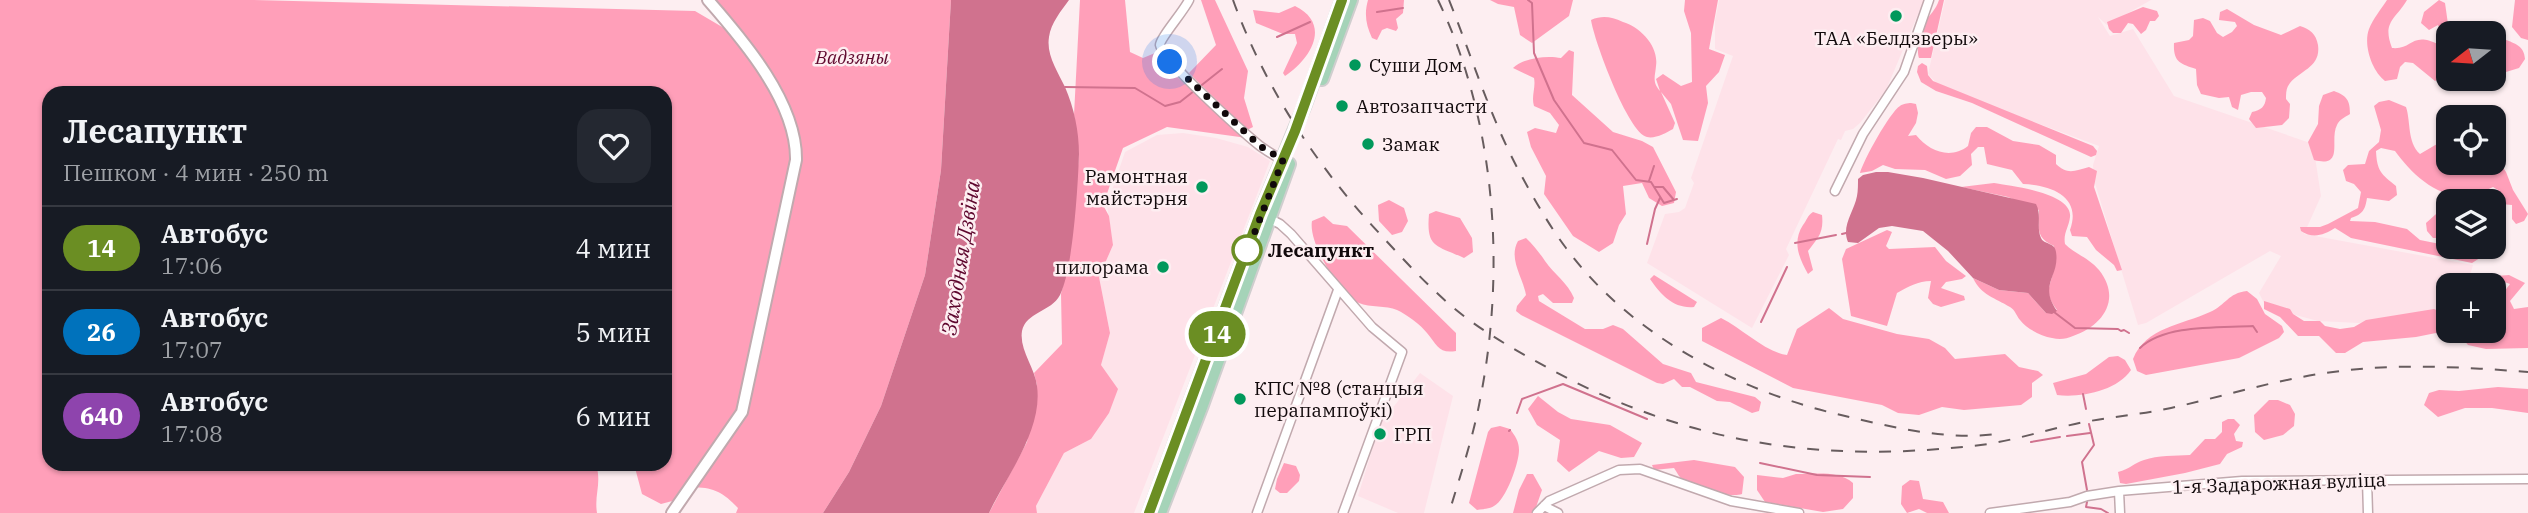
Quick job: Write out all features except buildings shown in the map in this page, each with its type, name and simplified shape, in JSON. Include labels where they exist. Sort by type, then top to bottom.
[{"type":"main road","points":[[1265,216],[1289,163],[1345,3]]},
{"type":"main road","points":[[1160,513],[1283,160],[1331,44]]},
{"type":"main road","points":[[1149,513],[1197,403]]},
{"type":"street","points":[[672,513],[742,412],[796,160],[796,142],[790,120],[761,68],[708,0]]},
{"type":"street","points":[[1189,0],[1184,12],[1162,37],[1160,45],[1170,62],[1189,81],[1260,146],[1283,160]]},
{"type":"street","points":[[1835,191],[1863,134],[1904,72],[1929,0]]},
{"type":"street","points":[[1265,216],[1280,224],[1308,251],[1338,290],[1372,327],[1402,352],[1343,513]]},
{"type":"street","points":[[1257,513],[1338,290]]},
{"type":"street","points":[[1540,510],[1549,501],[1619,470],[1640,469],[1731,501],[1799,513]]},
{"type":"street","name":"1-я Задарожная вуліца","points":[[1990,513],[2070,502],[2087,496],[2119,491],[2242,481],[2528,479]]},
{"type":"street","points":[[2367,480],[2368,513]]},
{"type":"street","points":[[2119,491],[2120,513]]},
{"type":"street","points":[[2068,513],[2070,502]]},
{"type":"street","points":[[1540,510],[1558,513]]},
{"type":"shaded area","points":[[1719,0],[1924,0],[1886,90],[1860,123],[1845,131],[1841,140],[1838,139],[1786,249],[1789,255],[1752,328],[1647,263],[1665,214],[1679,212],[1685,208],[1694,183],[1691,178],[1733,56],[1715,49],[1715,21]]},
{"type":"shaded area","points":[[1945,0],[2151,0],[2107,25],[2098,17],[2110,36],[2133,29],[2174,96],[2313,144],[2321,196],[2304,234],[2473,265],[2471,273],[2436,273],[2436,312],[2359,323],[2318,321],[2266,307],[2259,293],[2281,256],[2270,251],[2146,323],[2138,325],[2094,180],[2093,165],[2099,146],[1940,87],[1928,74]]},
{"type":"shaded area","points":[[1183,133],[1248,147],[1270,161],[1134,513],[1037,513],[1036,506],[1064,453],[1091,439],[1101,365],[1110,333],[1099,277],[1113,245],[1107,205],[1125,152],[1157,135]]},
{"type":"shaded area","points":[[1420,373],[1453,396],[1424,513],[1398,513],[1358,496],[1380,424]]},
{"type":"green space","name":"Вадзяны","points":[[0,0],[252,0],[695,11],[746,41],[715,0],[951,0],[941,170],[925,275],[881,406],[849,472],[823,513],[736,513],[738,508],[726,497],[715,490],[702,488],[686,488],[676,500],[661,504],[642,494],[636,471],[672,471],[672,86],[42,86],[42,471],[597,471],[597,513],[0,513]]},
{"type":"green space","points":[[1080,0],[1125,0],[1130,52],[1143,58],[1155,53],[1176,76],[1247,138],[1167,127],[1123,148],[1103,205],[1109,216],[1113,245],[1099,277],[1110,333],[1101,365],[1118,389],[1109,413],[1091,439],[1064,453],[1036,506],[1037,513],[989,513],[1027,442],[1037,385],[1034,373],[1062,344],[1061,294],[1068,264],[1079,156],[1074,115]]},
{"type":"green space","points":[[1201,0],[1215,0],[1248,71],[1244,98],[1253,127],[1247,130],[1189,73],[1216,45]]},
{"type":"green space","points":[[1368,0],[1404,0],[1403,13],[1396,19],[1396,31],[1387,28],[1382,30],[1377,40],[1372,38],[1366,19]]},
{"type":"green space","points":[[1490,0],[1573,0],[1569,16],[1532,43],[1520,35],[1514,7]]},
{"type":"green space","points":[[1685,0],[1718,0],[1709,49],[1725,55],[1719,72],[1706,86],[1708,103],[1698,141],[1683,140],[1671,104],[1661,92],[1675,123],[1673,129],[1667,132],[1647,137],[1639,132],[1622,103],[1605,65],[1591,20],[1611,18],[1629,25],[1647,38],[1656,59],[1655,82],[1660,91],[1656,79],[1663,74],[1681,86],[1692,82],[1691,33],[1684,11]]},
{"type":"green space","points":[[1939,0],[1944,0],[1931,58],[1919,58],[1918,46],[1923,28]]},
{"type":"green space","points":[[2387,0],[2407,0],[2389,27],[2392,48],[2422,39],[2436,43],[2436,80],[2413,63],[2405,62],[2400,67],[2397,79],[2385,81],[2380,77],[2368,50],[2367,35]]},
{"type":"green space","points":[[2439,0],[2445,3],[2448,21],[2436,21],[2436,26],[2429,30],[2421,23],[2424,12]]},
{"type":"green space","points":[[2515,0],[2528,0],[2528,40],[2521,38],[2512,27]]},
{"type":"green space","points":[[1295,6],[1313,22],[1314,41],[1303,60],[1285,76],[1283,73],[1297,43],[1295,34],[1283,34],[1256,23],[1253,10],[1279,13]]},
{"type":"green space","points":[[2143,7],[2157,11],[2159,16],[2155,21],[2150,21],[2141,34],[2133,24],[2128,23],[2121,33],[2113,33],[2109,29],[2107,22]]},
{"type":"green space","points":[[2227,9],[2254,25],[2281,35],[2300,26],[2310,30],[2316,38],[2316,58],[2288,87],[2286,99],[2290,104],[2289,118],[2282,125],[2256,128],[2249,119],[2252,112],[2265,104],[2266,98],[2262,92],[2241,95],[2238,110],[2232,107],[2229,97],[2201,94],[2197,85],[2196,69],[2182,64],[2176,58],[2174,43],[2189,40],[2193,36],[2194,20],[2203,18],[2210,21],[2217,33],[2223,37],[2232,32],[2237,26],[2235,22],[2219,20],[2220,12]]},
{"type":"green space","points":[[2506,40],[2521,48],[2525,59],[2519,68],[2506,72]]},
{"type":"green space","points":[[1569,50],[1574,52],[1572,95],[1613,132],[1653,147],[1676,192],[1674,203],[1662,206],[1649,198],[1642,183],[1623,186],[1626,214],[1613,243],[1599,252],[1573,236],[1544,194],[1546,176],[1531,147],[1527,132],[1535,128],[1556,133],[1559,125],[1550,113],[1534,106],[1534,78],[1513,68],[1536,58],[1561,58]]},
{"type":"green space","points":[[1922,63],[1927,66],[1928,75],[1933,81],[2093,146],[2097,151],[2096,155],[2091,157],[1972,103],[1936,91],[1921,82],[1917,72]]},
{"type":"green space","points":[[2334,91],[2347,99],[2350,114],[2337,125],[2333,156],[2330,160],[2314,160],[2308,142],[2318,124],[2323,95]]},
{"type":"green space","points":[[2389,100],[2406,107],[2411,138],[2420,154],[2436,145],[2436,175],[2506,175],[2506,172],[2513,190],[2528,214],[2524,221],[2516,224],[2512,219],[2512,205],[2506,204],[2506,189],[2437,189],[2411,170],[2395,151],[2381,148],[2376,151],[2377,163],[2383,175],[2396,186],[2397,195],[2389,201],[2367,198],[2363,211],[2350,221],[2375,222],[2407,229],[2420,240],[2436,243],[2436,256],[2351,238],[2335,228],[2318,235],[2301,231],[2300,227],[2320,227],[2358,208],[2361,192],[2354,184],[2346,181],[2343,170],[2348,165],[2365,164],[2369,151],[2379,142],[2381,130],[2374,106]]},
{"type":"green space","points":[[1916,104],[1918,113],[1916,123],[1908,136],[1916,135],[1940,152],[1961,150],[1968,146],[1971,133],[1976,127],[1987,127],[2013,141],[2039,145],[2056,155],[2056,164],[2064,170],[2075,171],[2089,167],[2097,171],[2094,187],[2122,270],[2117,271],[2087,237],[2072,236],[2072,209],[2062,195],[2044,187],[2023,184],[2012,170],[1987,164],[1984,147],[1978,147],[1971,154],[1972,165],[1960,176],[1946,179],[1925,170],[1895,169],[1883,165],[1860,173],[1871,148],[1890,117],[1901,105]]},
{"type":"green space","points":[[1994,183],[2052,196],[2068,209],[2070,217],[2065,244],[2099,270],[2109,291],[2106,310],[2093,326],[2065,338],[2043,336],[2026,326],[2012,308],[1989,296],[1976,284],[1973,278],[1999,290],[2028,293],[2046,313],[2057,310],[2049,292],[2054,246],[2041,236],[2039,210],[2008,197],[1961,187]]},
{"type":"green space","points":[[1389,200],[1404,208],[1408,221],[1402,232],[1392,235],[1379,221],[1378,205]]},
{"type":"green space","points":[[1436,211],[1460,218],[1472,238],[1473,252],[1464,258],[1435,244],[1428,225],[1429,214]]},
{"type":"green space","points":[[1813,212],[1822,215],[1822,226],[1808,251],[1813,270],[1808,274],[1797,244],[1800,231]]},
{"type":"green space","points":[[2436,214],[2436,238],[2427,231],[2426,223]]},
{"type":"green space","points":[[1324,216],[1333,224],[1347,226],[1456,333],[1456,351],[1439,348],[1421,327],[1401,312],[1393,308],[1368,306],[1351,298],[1326,266],[1315,242],[1312,221]]},
{"type":"green space","points":[[1887,230],[1892,232],[1886,246],[1889,249],[1935,247],[1946,261],[1966,276],[1946,282],[1941,288],[1964,296],[1965,300],[1941,307],[1933,304],[1928,298],[1931,281],[1926,281],[1897,293],[1887,326],[1851,316],[1842,259],[1846,249]]},
{"type":"green space","points":[[1526,238],[1565,283],[1574,298],[1572,303],[1553,303],[1543,294],[1538,296],[1539,301],[1585,329],[1603,329],[1613,325],[1623,329],[1663,364],[1691,373],[1696,382],[1755,397],[1761,402],[1759,411],[1752,413],[1730,402],[1717,401],[1690,387],[1682,387],[1674,379],[1663,384],[1657,383],[1521,315],[1516,311],[1517,306],[1526,295],[1517,268],[1515,248],[1518,241]]},
{"type":"green space","points":[[2453,259],[2478,259],[2472,263]]},
{"type":"green space","points":[[1654,275],[1697,302],[1694,307],[1680,306],[1669,300],[1650,279]]},
{"type":"green space","points":[[2506,275],[2525,283],[2510,301],[2514,309],[2528,307],[2528,348],[2486,349],[2468,345],[2466,343],[2506,343],[2506,289],[2510,284],[2506,283]]},
{"type":"green space","points":[[2247,291],[2257,299],[2265,314],[2282,326],[2284,332],[2279,338],[2239,358],[2146,375],[2137,371],[2133,359],[2139,348],[2156,333],[2210,312],[2235,294]]},
{"type":"green space","points":[[2264,301],[2290,309],[2304,321],[2320,321],[2325,326],[2340,329],[2354,327],[2366,320],[2434,309],[2436,333],[2363,342],[2345,353],[2336,353],[2319,336],[2298,336],[2280,317],[2264,309]]},
{"type":"green space","points":[[1829,308],[1843,319],[1897,334],[1929,339],[1945,348],[1955,359],[2005,354],[2019,367],[2038,371],[2043,375],[2032,383],[2032,397],[2021,405],[1964,410],[1942,407],[1919,415],[1898,413],[1882,405],[1793,388],[1702,341],[1702,328],[1721,318],[1762,345],[1787,355],[1797,329]]},
{"type":"green space","points":[[2118,356],[2125,360],[2131,370],[2117,383],[2087,394],[2057,395],[2053,383],[2086,374],[2109,357]]},
{"type":"green space","points":[[2498,387],[2528,389],[2528,413],[2492,408],[2465,408],[2438,417],[2424,405],[2429,393],[2439,390]]},
{"type":"green space","points":[[1538,396],[1571,419],[1610,425],[1642,443],[1634,457],[1621,458],[1599,451],[1569,472],[1557,461],[1560,440],[1537,425],[1528,409]]},
{"type":"green space","points":[[2269,400],[2290,405],[2295,414],[2294,426],[2283,435],[2264,440],[2255,432],[2254,415]]},
{"type":"green space","points":[[2234,419],[2240,425],[2234,434],[2236,441],[2243,442],[2242,447],[2227,454],[2220,464],[2185,473],[2120,483],[2118,472],[2141,461],[2161,456],[2190,455],[2205,439],[2215,439],[2222,432],[2222,422]]},
{"type":"green space","points":[[1500,426],[1510,429],[1516,439],[1519,450],[1517,463],[1499,502],[1490,508],[1477,510],[1469,503],[1488,432],[1491,428]]},
{"type":"green space","points":[[1694,460],[1735,467],[1744,477],[1742,494],[1730,495],[1705,490],[1685,482],[1674,468],[1654,470],[1652,465]]},
{"type":"green space","points":[[1284,463],[1296,466],[1300,475],[1299,481],[1287,493],[1280,493],[1275,489]]},
{"type":"green space","points":[[1527,474],[1533,474],[1542,490],[1534,513],[1513,513],[1519,490]]},
{"type":"green space","points":[[1796,474],[1841,476],[1853,483],[1853,498],[1843,509],[1823,512],[1765,502],[1757,490],[1757,475],[1783,478]]},
{"type":"green space","points":[[1910,480],[1919,481],[1923,499],[1943,502],[1949,513],[1927,513],[1919,509],[1907,513],[1901,504],[1902,486]]},
{"type":"water","name":"Заходняя Дзвіна","points":[[951,0],[1069,0],[1050,32],[1049,50],[1071,103],[1077,128],[1079,154],[1076,206],[1065,283],[1060,295],[1051,305],[1028,320],[1022,331],[1023,345],[1037,386],[1035,419],[1022,452],[989,513],[823,513],[849,472],[881,406],[925,275],[941,170]]},
{"type":"water","points":[[1876,172],[1923,178],[2036,204],[2041,238],[2054,247],[2056,252],[2049,294],[2057,311],[2046,313],[2028,293],[1999,290],[1973,278],[1948,251],[1923,231],[1892,226],[1879,228],[1858,243],[1848,242],[1846,230],[1857,196],[1858,179]]},
{"type":"waterway","points":[[1528,0],[1532,3],[1534,53],[1554,100],[1584,143],[1612,150],[1636,180],[1651,182],[1664,203],[1677,199]]},
{"type":"waterway","points":[[1377,12],[1403,8]]},
{"type":"waterway","points":[[1277,37],[1310,22]]},
{"type":"waterway","points":[[1198,88],[1222,69]]},
{"type":"waterway","points":[[1065,87],[1135,88],[1165,106],[1180,102],[1194,91]]},
{"type":"waterway","points":[[1649,181],[1654,166]]},
{"type":"waterway","points":[[1654,187],[1663,187],[1674,200]]},
{"type":"waterway","points":[[1647,244],[1660,198]]},
{"type":"waterway","points":[[1842,234],[1846,233]]},
{"type":"waterway","points":[[1795,243],[1836,235]]},
{"type":"waterway","points":[[1761,322],[1787,267]]},
{"type":"waterway","points":[[2054,312],[2075,328],[2118,329],[2129,333]]},
{"type":"waterway","points":[[2140,348],[2151,340],[2178,331],[2253,326],[2257,332]]},
{"type":"waterway","points":[[1517,413],[1522,399],[1563,384],[1647,419]]},
{"type":"waterway","points":[[2083,394],[2086,409]]},
{"type":"waterway","points":[[2087,490],[2082,462],[2094,445],[2089,424]]},
{"type":"waterway","points":[[2067,436],[2090,433]]},
{"type":"waterway","points":[[2031,442],[2060,437]]},
{"type":"waterway","points":[[1760,463],[1817,475],[1870,477]]},
{"type":"waterway","points":[[2087,502],[2086,507],[2108,513]]},
{"type":"railway","points":[[1233,0],[1260,63],[1294,124],[1314,153],[1357,208],[1440,296],[1485,331],[1550,369],[1652,415],[1703,430],[1754,442],[1807,449],[1915,451],[1998,442],[2075,424],[2171,408],[2272,383],[2333,372],[2406,367],[2528,372]]},
{"type":"railway","points":[[1438,0],[1458,47],[1473,95],[1484,145],[1493,248],[1493,300],[1480,400],[1449,513]]},
{"type":"railway","points":[[1449,0],[1499,130],[1547,220],[1592,279],[1654,333],[1726,375],[1802,405],[1921,432],[1963,436],[2003,433]]},
{"type":"bus line","name":"14","points":[[1149,513],[1260,214],[1295,131],[1342,0]]},
{"type":"place","name":"ТАА «Белдзверы»","points":[[1896,16]]},
{"type":"place","name":"Суши Дом","points":[[1355,65]]},
{"type":"place","name":"Автозапчасти","points":[[1342,106]]},
{"type":"place","name":"Замак","points":[[1368,144]]},
{"type":"place","name":"Рамонтная майстэрня","points":[[1202,187]]},
{"type":"place","name":"Лесапункт","points":[[1247,250]]},
{"type":"place","name":"пилорама","points":[[1163,267]]},
{"type":"place","name":"КПС №8 (станцыя перапампоўкі)","points":[[1240,399]]},
{"type":"place","name":"ГРП","points":[[1380,434]]},
{"type":"route","points":[[1170,62],[1260,146],[1283,160],[1245,257],[1247,250]]}]
